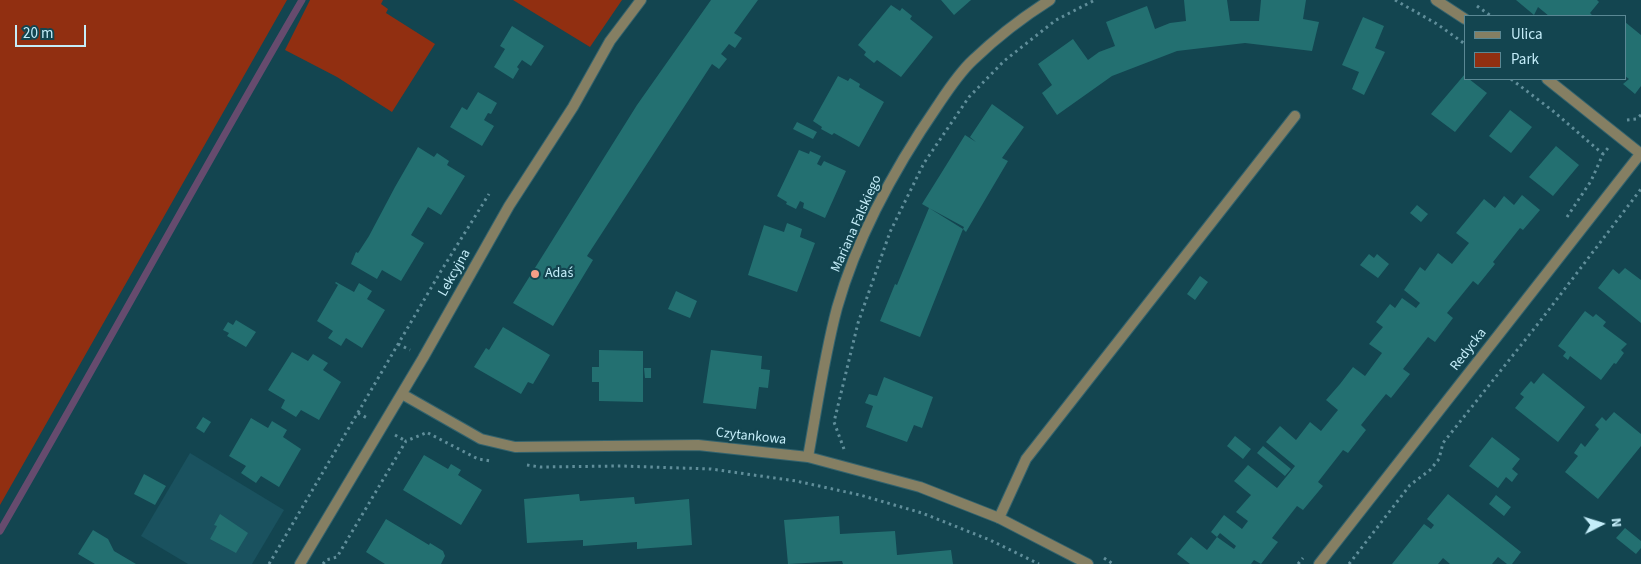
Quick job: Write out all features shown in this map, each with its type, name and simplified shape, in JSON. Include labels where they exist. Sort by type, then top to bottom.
[{"type":"street","name":"Lekcyjna","points":[[300,564],[402,394],[509,206],[573,107],[610,41],[641,0]]},
{"type":"street","name":"Mariana Falskiego","points":[[808,457],[825,360],[837,308],[854,262],[886,189],[927,121],[972,61],[1027,15],[1050,0]]},
{"type":"street","points":[[1436,0],[1464,18]]},
{"type":"street","points":[[1548,80],[1641,153]]},
{"type":"street","points":[[999,518],[1026,460],[1295,116]]},
{"type":"street","name":"Redycka","points":[[1319,564],[1641,153]]},
{"type":"street","name":"Czytankowa","points":[[402,394],[481,438],[515,448],[698,445],[808,457],[920,487],[999,518],[1088,564]]},
{"type":"path","points":[[834,422],[858,323],[890,232],[924,164],[969,97],[1004,61],[1056,20],[1095,0]]},
{"type":"path","points":[[1395,0],[1437,24],[1464,43]]},
{"type":"path","points":[[1512,80],[1553,111],[1603,154],[1591,182]]},
{"type":"path","points":[[1626,120],[1636,119],[1641,115]]},
{"type":"path","points":[[1349,564],[1410,485],[1430,470],[1439,459],[1443,443],[1541,320],[1641,189]]},
{"type":"path","points":[[268,564],[489,194]]},
{"type":"path","points":[[323,564],[326,560],[337,557],[406,441],[428,433],[478,459],[496,461]]},
{"type":"path","points":[[522,465],[540,467],[621,466],[711,469],[796,481],[860,495],[922,513],[990,540],[1039,564]]},
{"type":"shaded area","points":[[190,453],[284,510],[252,564],[188,564],[141,536]]},
{"type":"green space","points":[[0,0],[287,0],[0,505]]},
{"type":"green space","points":[[310,0],[383,0],[381,4],[388,9],[386,13],[435,44],[392,112],[337,77],[285,50]]},
{"type":"green space","points":[[513,0],[622,0],[590,47]]},
{"type":"building","points":[[711,0],[758,0],[734,33],[742,38],[735,48],[729,44],[721,54],[727,59],[719,69],[712,64],[587,256],[593,260],[553,326],[513,303],[637,105]]},
{"type":"building","points":[[941,0],[971,0],[954,15]]},
{"type":"building","points":[[1184,0],[1227,0],[1230,21],[1259,21],[1261,0],[1306,0],[1303,19],[1319,22],[1312,51],[1245,43],[1177,51],[1112,76],[1057,115],[1042,93],[1052,85],[1038,64],[1073,39],[1088,60],[1099,52],[1115,46],[1106,22],[1147,6],[1155,29],[1170,23],[1186,21]]},
{"type":"building","points":[[1516,0],[1597,0],[1599,2],[1590,13],[1592,15],[1548,15],[1538,7],[1534,15]]},
{"type":"building","points":[[891,5],[900,11],[902,8],[912,16],[910,19],[933,37],[901,77],[877,60],[874,63],[864,55],[866,52],[858,45]]},
{"type":"building","points":[[1363,17],[1384,26],[1375,48],[1385,52],[1364,95],[1352,89],[1359,72],[1342,65]]},
{"type":"building","points":[[1626,23],[1641,35],[1641,86],[1635,94],[1623,84],[1629,79],[1626,77]]},
{"type":"building","points":[[512,26],[544,46],[531,66],[522,60],[517,67],[519,69],[513,79],[494,67],[505,49],[500,46]]},
{"type":"building","points":[[1464,75],[1464,80],[1470,80],[1487,93],[1455,132],[1431,114]]},
{"type":"building","points":[[838,76],[848,81],[850,78],[860,84],[859,87],[884,102],[859,147],[834,133],[832,135],[821,129],[822,127],[813,121]]},
{"type":"building","points":[[478,92],[497,103],[491,114],[488,113],[484,120],[494,126],[482,146],[450,127],[462,107],[467,110]]},
{"type":"building","points":[[992,104],[1024,127],[1002,158],[1008,161],[966,232],[963,229],[964,227],[922,204],[965,135],[976,142],[970,137]]},
{"type":"building","points":[[1510,110],[1532,127],[1511,153],[1489,136]]},
{"type":"building","points":[[797,122],[817,132],[813,139],[793,129]]},
{"type":"building","points":[[1556,146],[1579,165],[1553,196],[1529,177]]},
{"type":"building","points":[[418,147],[434,157],[437,153],[449,161],[447,165],[465,176],[441,215],[428,207],[411,235],[424,243],[401,281],[382,270],[377,279],[351,264],[356,252],[358,253],[369,236]]},
{"type":"building","points":[[799,150],[809,154],[810,151],[821,156],[817,164],[821,166],[824,161],[846,171],[825,218],[803,208],[804,203],[800,201],[796,209],[786,204],[787,202],[777,196]]},
{"type":"building","points":[[1522,195],[1540,210],[1523,230],[1520,228],[1493,262],[1495,264],[1478,285],[1473,281],[1447,313],[1453,318],[1435,342],[1428,337],[1403,369],[1410,374],[1391,398],[1386,394],[1361,425],[1366,430],[1348,453],[1343,450],[1318,482],[1323,486],[1303,510],[1297,506],[1272,538],[1278,542],[1261,564],[1254,560],[1251,564],[1190,564],[1177,554],[1191,537],[1207,550],[1217,537],[1211,532],[1224,515],[1242,529],[1248,521],[1236,512],[1251,495],[1234,481],[1248,465],[1277,488],[1295,466],[1266,442],[1280,426],[1296,440],[1310,422],[1321,431],[1338,410],[1326,400],[1353,367],[1365,376],[1382,353],[1369,344],[1383,327],[1376,322],[1390,304],[1395,308],[1402,298],[1416,308],[1420,303],[1404,290],[1420,267],[1425,271],[1438,253],[1452,264],[1469,243],[1456,233],[1484,199],[1495,208],[1504,196],[1514,205]],"holes":[[[1220,533],[1236,546],[1234,549],[1217,537]]]},
{"type":"building","points":[[1417,205],[1428,214],[1421,222],[1410,213]]},
{"type":"building","points":[[929,208],[963,229],[920,337],[880,321]]},
{"type":"building","points":[[787,223],[802,229],[800,237],[815,243],[797,292],[748,275],[764,225],[784,232]]},
{"type":"building","points":[[1369,254],[1374,258],[1377,254],[1389,264],[1378,278],[1360,265]]},
{"type":"building","points":[[1625,268],[1641,280],[1641,323],[1598,288],[1613,269],[1619,274]]},
{"type":"building","points":[[1200,276],[1208,282],[1195,300],[1187,294]]},
{"type":"building","points":[[336,282],[354,292],[359,283],[372,291],[367,299],[385,310],[362,348],[346,338],[341,346],[328,338],[333,331],[317,321],[338,285]]},
{"type":"building","points":[[676,291],[697,301],[690,318],[668,309]]},
{"type":"building","points":[[1585,311],[1593,317],[1596,314],[1606,322],[1603,326],[1627,344],[1621,350],[1624,353],[1601,380],[1570,356],[1568,360],[1563,356],[1566,352],[1558,346]]},
{"type":"building","points":[[236,320],[256,332],[246,347],[227,336],[229,333],[223,330],[228,322],[233,325]]},
{"type":"building","points":[[503,327],[550,355],[533,384],[528,382],[521,394],[474,367],[486,348],[489,350]]},
{"type":"building","points":[[599,350],[643,351],[643,402],[599,401],[599,382],[592,382],[592,367],[599,367]]},
{"type":"building","points":[[711,350],[762,356],[761,369],[770,370],[768,388],[759,387],[756,409],[703,403]]},
{"type":"building","points":[[292,352],[308,361],[313,354],[328,363],[323,370],[341,382],[319,420],[301,410],[296,417],[281,408],[285,400],[268,390]]},
{"type":"building","points":[[644,368],[651,368],[651,378],[645,378]]},
{"type":"building","points":[[1543,373],[1585,407],[1558,442],[1515,408],[1524,397],[1520,394],[1531,381],[1534,384]]},
{"type":"building","points":[[884,377],[933,397],[922,428],[914,425],[907,442],[866,427],[873,406],[865,403],[869,394],[877,396]]},
{"type":"building","points":[[1614,412],[1641,434],[1641,446],[1598,499],[1565,472],[1578,456],[1574,453],[1581,443],[1585,447],[1599,429],[1595,425],[1602,417],[1606,421]]},
{"type":"building","points":[[203,417],[211,422],[204,433],[196,428]]},
{"type":"building","points":[[251,418],[268,428],[272,421],[287,430],[283,437],[301,449],[279,487],[261,476],[256,483],[241,473],[246,466],[229,456]]},
{"type":"building","points":[[1235,436],[1251,449],[1243,459],[1227,446]]},
{"type":"building","points":[[1492,437],[1520,459],[1512,469],[1518,474],[1512,482],[1506,477],[1498,488],[1469,466]]},
{"type":"building","points":[[1263,446],[1291,469],[1285,476],[1257,453]]},
{"type":"building","points":[[424,455],[448,469],[451,464],[461,470],[458,475],[482,490],[461,525],[403,490]]},
{"type":"building","points":[[144,474],[166,486],[155,505],[134,494]]},
{"type":"building","points":[[579,494],[580,501],[634,497],[635,504],[689,499],[692,545],[637,549],[637,542],[583,546],[583,540],[527,543],[524,499]]},
{"type":"building","points":[[1448,494],[1521,552],[1512,564],[1507,564],[1498,557],[1492,564],[1450,564],[1443,558],[1438,564],[1392,564],[1424,524],[1431,529],[1434,525],[1427,519]]},
{"type":"building","points":[[1496,495],[1511,507],[1504,516],[1489,504]]},
{"type":"building","points":[[220,514],[248,533],[236,553],[210,539],[217,526],[214,525]]},
{"type":"building","points":[[839,516],[840,534],[895,531],[897,555],[951,550],[953,564],[843,564],[842,561],[788,564],[784,520]]},
{"type":"building","points":[[386,519],[429,545],[430,543],[443,551],[445,556],[441,564],[385,564],[366,552]]},
{"type":"building","points":[[1625,528],[1641,541],[1641,548],[1636,554],[1616,538]]},
{"type":"building","points":[[93,530],[108,539],[114,551],[136,564],[95,564],[78,554]]},
{"type":"waterway","points":[[0,531],[302,0]]},
{"type":"place","name":"Adaś","points":[[535,274]]}]
